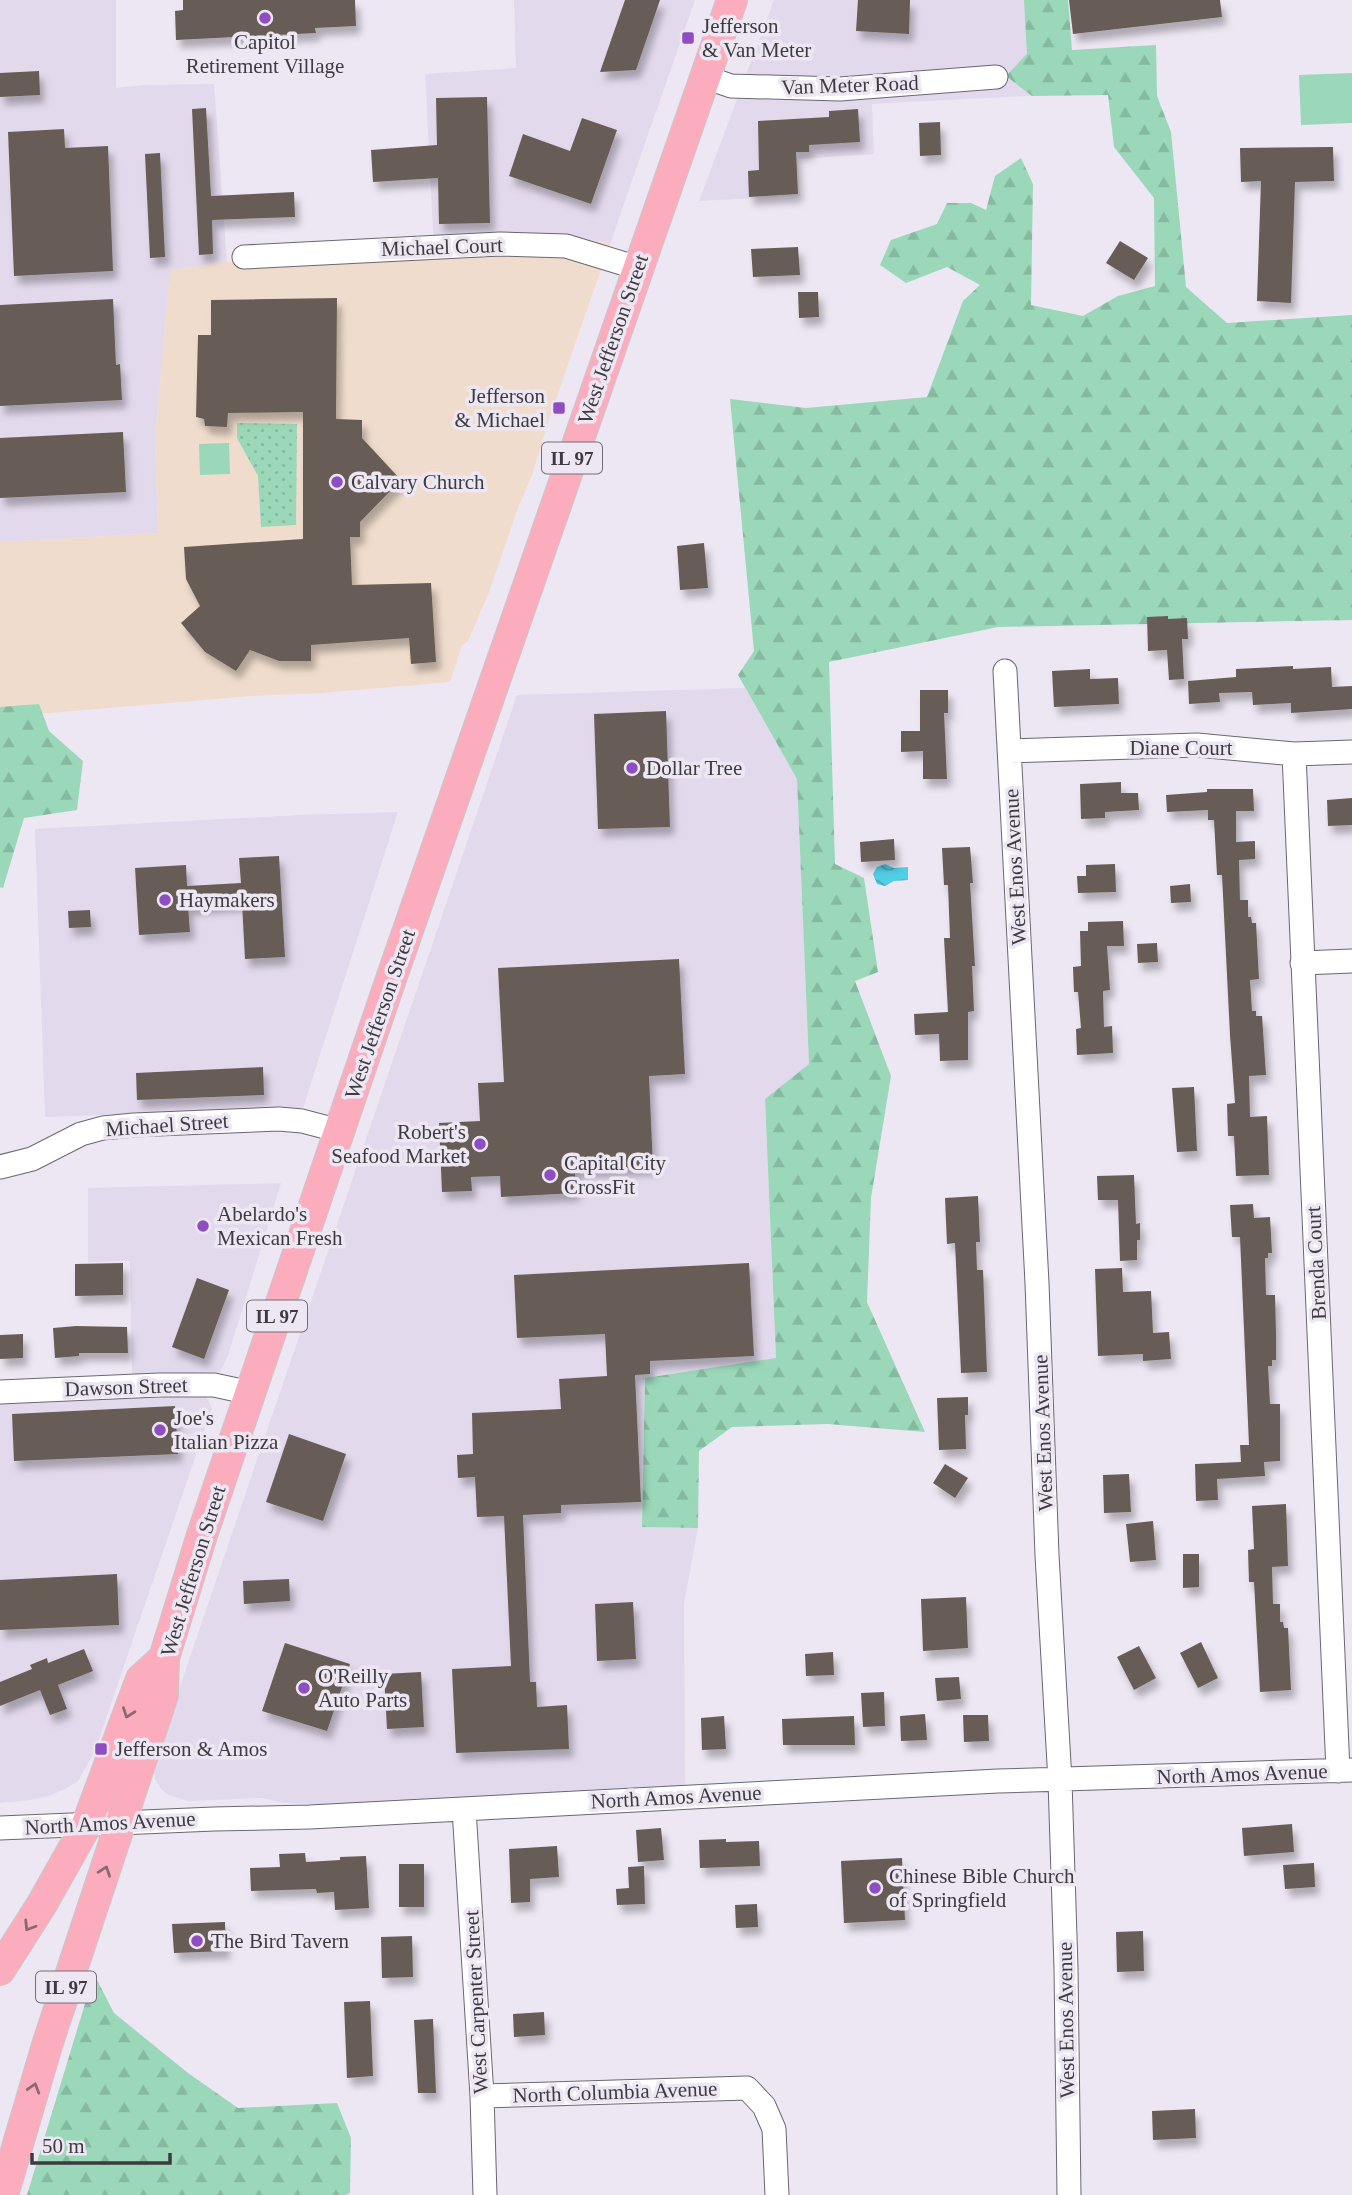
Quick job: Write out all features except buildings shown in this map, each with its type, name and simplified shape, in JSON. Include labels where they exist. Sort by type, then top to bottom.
[{"type":"main road","name":"West Jefferson Street","points":[[3,2195],[48,2042],[163,1695],[164,1658],[202,1535],[732,0]]},
{"type":"main road","name":"IL 97","points":[[0,1970],[42,1904],[87,1824],[141,1679],[164,1658]]},
{"type":"street","name":"Van Meter Road","points":[[705,77],[732,86],[840,89],[996,77]]},
{"type":"street","name":"Michael Court","points":[[243,257],[500,244],[566,246],[638,268]]},
{"type":"street","name":"West Enos Avenue","points":[[1005,671],[1060,1781],[1069,2195]]},
{"type":"street","name":"Diane Court","points":[[1010,751],[1197,744],[1294,754],[1352,752]]},
{"type":"street","name":"Brenda Court","points":[[1294,754],[1336,1703],[1345,1770]]},
{"type":"street","points":[[1302,963],[1352,961]]},
{"type":"street","name":"Michael Street","points":[[0,1167],[32,1159],[81,1134],[103,1128],[279,1119],[302,1121],[340,1131]]},
{"type":"street","name":"Dawson Street","points":[[0,1392],[214,1385],[251,1393]]},
{"type":"street","name":"North Amos Avenue","points":[[0,1828],[464,1810],[998,1781],[1345,1770]]},
{"type":"street","name":"West Carpenter Street","points":[[464,1810],[482,2096],[485,2195]]},
{"type":"street","name":"North Columbia Avenue","points":[[482,2096],[747,2088],[764,2106],[774,2129],[776,2195]]},
{"type":"shaded area","points":[[0,0],[116,0],[116,88],[214,84],[227,262],[170,270],[155,439],[158,533],[0,542]]},
{"type":"shaded area","points":[[514,0],[695,0],[611,241],[434,250],[425,74],[516,68]]},
{"type":"shaded area","points":[[774,0],[1057,0],[1062,94],[872,104],[874,154],[798,159],[800,196],[699,201]]},
{"type":"shaded area","points":[[611,241],[532,475],[489,592],[468,641],[462,645],[450,682],[50,713],[0,714],[0,542],[158,533],[155,439],[170,270],[227,262]]},
{"type":"shaded area","points":[[745,688],[797,779],[809,1064],[765,1099],[776,1359],[645,1378],[642,1527],[698,1528],[684,1603],[685,1787],[337,1805],[283,1803],[263,1798],[188,1801],[168,1795],[155,1779],[154,1763],[517,695]]},
{"type":"shaded area","points":[[398,812],[303,1108],[45,1117],[35,829]]},
{"type":"shaded area","points":[[281,1183],[228,1356],[220,1372],[132,1375],[130,1261],[88,1262],[88,1188]]},
{"type":"shaded area","points":[[205,1394],[212,1408],[95,1751],[78,1781],[67,1788],[49,1796],[0,1803],[0,1401]]},
{"type":"green space","points":[[1024,0],[1068,0],[1072,50],[1156,45],[1157,96],[1171,132],[1186,287],[1227,323],[1352,315],[1352,620],[998,627],[829,662],[835,864],[864,878],[878,972],[855,981],[891,1076],[871,1198],[867,1302],[925,1432],[828,1424],[732,1427],[699,1451],[698,1528],[642,1527],[645,1378],[776,1358],[765,1099],[809,1064],[797,779],[738,675],[754,651],[730,399],[806,408],[927,397],[963,301],[980,285],[947,267],[906,283],[880,265],[891,240],[937,224],[947,203],[971,203],[986,210],[995,176],[1021,158],[1033,184],[1031,305],[1083,316],[1118,296],[1155,286],[1154,198],[1114,147],[1108,95],[1032,96],[1006,76],[1027,54]]},
{"type":"green space","points":[[1352,73],[1352,123],[1301,125],[1299,75]]},
{"type":"green space","points":[[237,423],[297,424],[296,525],[261,527],[258,476],[237,438]]},
{"type":"green space","points":[[229,443],[230,474],[200,475],[199,444]]},
{"type":"green space","points":[[39,704],[49,731],[83,761],[77,810],[24,818],[3,888],[0,887],[0,707]]},
{"type":"green space","points":[[94,1974],[114,2013],[188,2073],[238,2108],[337,2103],[351,2138],[350,2193],[27,2195]]},
{"type":"water","points":[[885,864],[894,868],[908,867],[908,880],[894,881],[885,886],[877,884],[873,874],[877,867]]},
{"type":"place","name":"Capitol Retirement Village","points":[[265,18]]},
{"type":"place","name":"Jefferson & Van Meter","points":[[688,38]]},
{"type":"place","name":"Jefferson & Michael","points":[[559,408]]},
{"type":"place","name":"Calvary Church","points":[[337,482]]},
{"type":"place","name":"Dollar Tree","points":[[632,768]]},
{"type":"place","name":"Haymakers","points":[[165,900]]},
{"type":"place","name":"Robert's Seafood Market","points":[[480,1144]]},
{"type":"place","name":"Capital City CrossFit","points":[[550,1175]]},
{"type":"place","name":"Abelardo's Mexican Fresh","points":[[203,1226]]},
{"type":"place","name":"Joe's Italian Pizza","points":[[160,1430]]},
{"type":"place","name":"O'Reilly Auto Parts","points":[[304,1688]]},
{"type":"place","name":"Jefferson & Amos","points":[[101,1749]]},
{"type":"place","name":"Chinese Bible Church of Springfield","points":[[875,1888]]},
{"type":"place","name":"The Bird Tavern","points":[[197,1941]]}]
